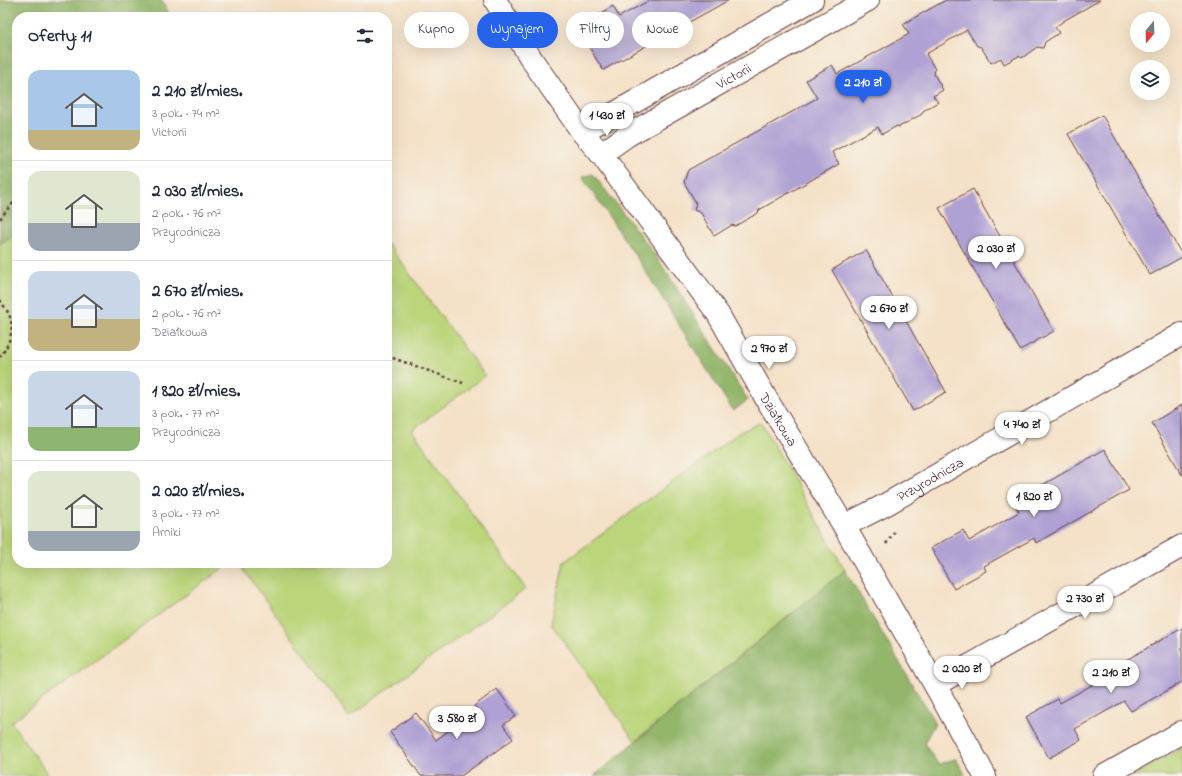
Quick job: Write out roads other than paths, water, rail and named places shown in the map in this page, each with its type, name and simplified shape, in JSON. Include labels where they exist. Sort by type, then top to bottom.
[{"type":"street","name":"Działkowa","points":[[495,0],[532,60],[582,132],[601,154],[718,314],[767,400],[844,526],[985,776]]},
{"type":"street","name":"Victorii","points":[[582,132],[812,0]]},
{"type":"street","name":"Victorii","points":[[601,154],[628,136],[868,0]]},
{"type":"street","name":"Przyrodnicza","points":[[844,526],[885,505],[1182,334]]},
{"type":"street","points":[[935,685],[1182,546]]},
{"type":"street","points":[[1104,776],[1182,732]]}]
